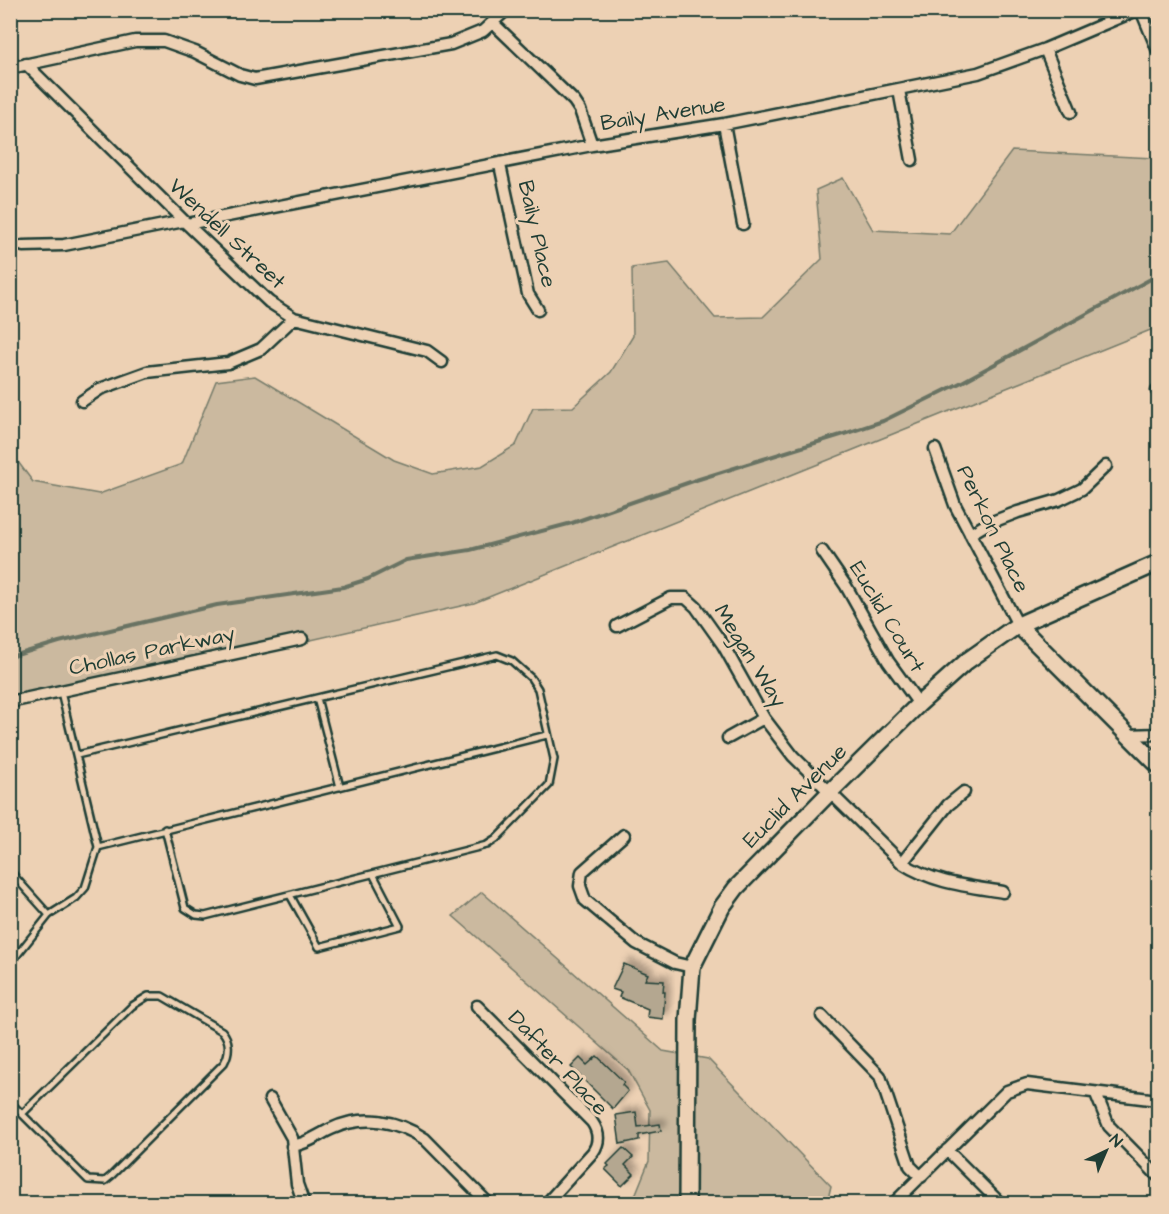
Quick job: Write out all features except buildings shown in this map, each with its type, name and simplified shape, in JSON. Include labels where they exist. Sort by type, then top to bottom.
[{"type":"main road","name":"Euclid Avenue","points":[[687,1203],[688,1020],[692,967],[722,907],[736,888],[830,792],[918,704],[967,661],[1018,625],[1158,563]]},
{"type":"main road","points":[[1018,625],[1158,765]]},
{"type":"street","points":[[10,68],[135,41],[164,41],[195,52],[240,75],[255,79],[451,44],[483,31],[506,10]]},
{"type":"street","points":[[1139,10],[1158,51]]},
{"type":"street","name":"Baily Avenue","points":[[23,246],[64,245],[500,165],[592,145],[724,124],[899,90],[978,73],[1045,49],[1139,10]]},
{"type":"street","points":[[493,23],[574,102],[580,110],[592,145]]},
{"type":"street","points":[[1045,49],[1071,112]]},
{"type":"street","name":"Wendell Street","points":[[26,64],[185,223],[269,302],[294,318],[427,351],[442,362]]},
{"type":"street","points":[[899,90],[912,160]]},
{"type":"street","points":[[724,124],[743,225]]},
{"type":"street","name":"Baily Place","points":[[500,165],[528,294],[538,310]]},
{"type":"street","points":[[82,401],[100,389],[147,372],[228,363],[261,349],[294,318]]},
{"type":"street","name":"Perkon Place","points":[[935,448],[955,505],[1018,625]]},
{"type":"street","points":[[970,534],[987,524],[1059,500],[1082,489],[1106,466]]},
{"type":"street","name":"Euclid Court","points":[[822,551],[846,586],[888,661],[918,704]]},
{"type":"street","name":"Megan Way","points":[[617,626],[671,598],[686,598],[696,607],[723,645],[764,718],[793,756],[902,863],[918,873],[941,882],[1003,892]]},
{"type":"street","name":"Chollas Parkway","points":[[10,702],[302,639]]},
{"type":"street","points":[[728,738],[764,718]]},
{"type":"street","points":[[1128,735],[1158,734]]},
{"type":"street","points":[[902,863],[948,805],[964,792]]},
{"type":"street","points":[[624,835],[582,872],[580,886],[585,900],[636,943],[675,963],[692,967]]},
{"type":"street","name":"Dafter Place","points":[[477,1006],[592,1122],[597,1130],[598,1142],[593,1152],[546,1203]]},
{"type":"street","points":[[822,1016],[880,1076],[910,1166],[921,1177]]},
{"type":"street","points":[[893,1203],[1007,1091],[1018,1086],[1027,1084],[1158,1100]]},
{"type":"street","points":[[1096,1094],[1109,1126],[1158,1176]]},
{"type":"street","points":[[270,1099],[292,1138],[297,1184],[304,1203]]},
{"type":"street","points":[[292,1146],[349,1122],[373,1120],[395,1124],[425,1139],[489,1203]]},
{"type":"street","points":[[947,1150],[1001,1203]]},
{"type":"lane","points":[[77,755],[497,655],[512,661],[531,678],[538,689],[554,759],[549,785],[496,840],[487,845],[205,916],[196,915],[185,908],[165,830]]},
{"type":"lane","points":[[10,964],[49,915],[76,898],[85,888],[98,847],[61,692]]},
{"type":"lane","points":[[317,698],[339,787]]},
{"type":"lane","points":[[98,847],[548,735]]},
{"type":"lane","points":[[10,870],[49,915]]},
{"type":"lane","points":[[290,895],[319,947],[400,927],[373,874]]},
{"type":"lane","points":[[10,1102],[22,1114],[88,1180],[105,1181],[224,1063],[228,1055],[227,1038],[222,1031],[162,996],[148,996],[132,1006],[22,1114]]},
{"type":"shaded area","points":[[1012,151],[1154,158],[1158,156],[1158,327],[474,603],[11,708],[10,451],[33,482],[99,494],[182,464],[216,381],[255,376],[394,460],[433,474],[482,466],[516,445],[533,408],[573,407],[611,372],[633,336],[632,268],[669,263],[715,318],[763,317],[822,259],[816,190],[843,178],[873,230],[950,234]]},
{"type":"shaded area","points":[[482,892],[663,1051],[708,1059],[831,1186],[827,1203],[632,1203],[649,1161],[650,1110],[628,1070],[453,916]]},
{"type":"waterway","points":[[10,657],[59,642],[217,605],[343,587],[368,579],[406,560],[470,550],[572,523],[696,480],[844,434],[883,421],[962,382],[1158,275]]}]
